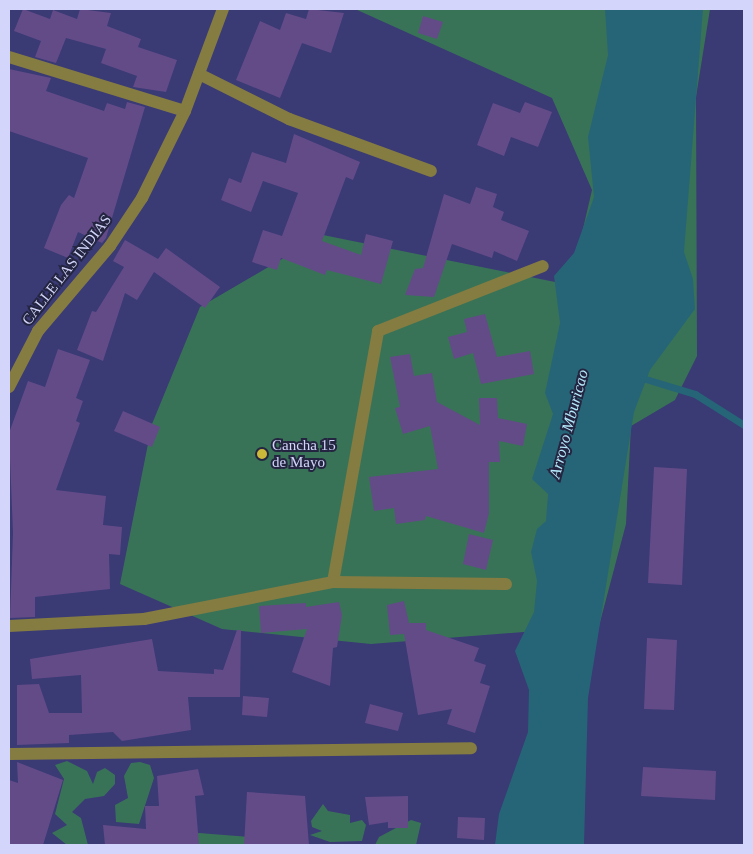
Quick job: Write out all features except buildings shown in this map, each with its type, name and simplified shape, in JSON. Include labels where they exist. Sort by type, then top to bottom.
[{"type":"street","name":"CALLE LAS INDIAS","points":[[9,386],[38,331],[110,246],[142,198],[185,111],[223,9]]},
{"type":"street","points":[[9,57],[185,111]]},
{"type":"street","points":[[199,74],[289,118],[431,171]]},
{"type":"street","points":[[333,582],[378,331],[543,266]]},
{"type":"street","points":[[9,626],[144,619],[333,582],[506,584]]},
{"type":"street","points":[[9,754],[471,748]]},
{"type":"green space","points":[[355,9],[710,9],[696,97],[697,356],[675,400],[631,426],[626,524],[599,626],[371,644],[222,629],[120,584],[152,424],[200,307],[323,235],[570,285],[592,190],[552,98]]},
{"type":"green space","points":[[67,761],[87,771],[93,784],[97,772],[105,768],[115,775],[115,784],[104,796],[85,799],[72,812],[81,818],[88,845],[67,845],[52,833],[67,825],[55,814],[64,779],[55,765]]},
{"type":"green space","points":[[140,762],[150,765],[154,778],[139,824],[116,822],[115,805],[128,798],[124,776],[131,763]]},
{"type":"green space","points":[[323,804],[328,811],[350,815],[350,823],[362,820],[366,825],[362,841],[330,842],[310,835],[322,831],[312,827],[311,821]]},
{"type":"green space","points":[[411,820],[421,823],[416,845],[375,845],[379,837]]},
{"type":"green space","points":[[199,833],[286,840],[287,845],[157,845]]},
{"type":"water","name":"Arroyo Mburicao","points":[[605,9],[703,9],[684,252],[693,279],[695,309],[650,370],[634,412],[588,698],[584,845],[495,845],[499,814],[528,732],[529,690],[515,651],[534,612],[537,581],[531,552],[537,529],[546,521],[548,494],[532,479],[553,414],[545,393],[560,323],[554,276],[574,253],[594,197],[588,137],[608,55]]},
{"type":"waterway","points":[[639,377],[695,394],[744,425]]},
{"type":"place","name":"Cancha 15 de Mayo","points":[[262,454]]}]
